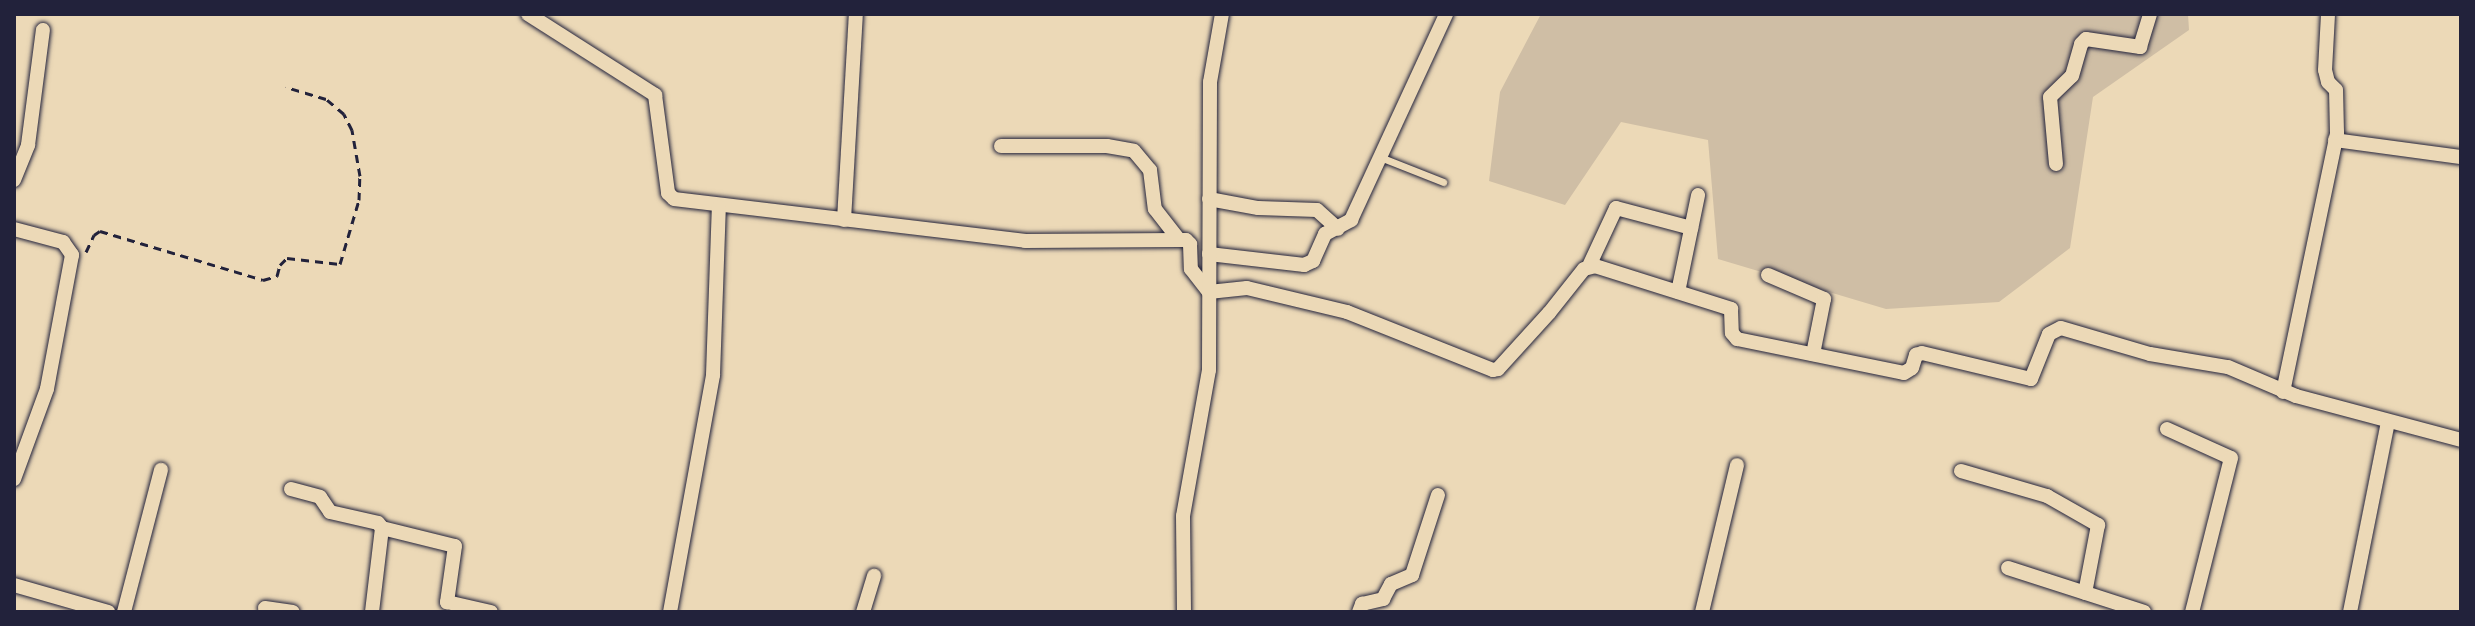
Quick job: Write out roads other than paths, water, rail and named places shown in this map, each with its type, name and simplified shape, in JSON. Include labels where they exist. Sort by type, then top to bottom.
[{"type":"street","points":[[528,14],[655,95],[670,197],[719,207],[1025,241],[1179,240],[1190,244],[1191,269],[1209,292]]},
{"type":"street","points":[[844,220],[856,14]]},
{"type":"street","points":[[1184,612],[1183,516],[1209,370],[1210,82],[1222,14]]},
{"type":"street","points":[[1209,254],[1310,264],[1322,237],[1351,220],[1446,14]]},
{"type":"street","points":[[2056,164],[2050,97],[2072,76],[2081,44],[2086,39],[2140,47],[2150,14]]},
{"type":"street","points":[[2283,392],[2335,140],[2337,95],[2325,70],[2328,14]]},
{"type":"street","points":[[14,180],[28,145],[43,30]]},
{"type":"street","points":[[2335,140],[2461,157]]},
{"type":"street","points":[[1001,146],[1107,146],[1134,151],[1150,170],[1155,209],[1179,240]]},
{"type":"street","points":[[1678,292],[1698,195]]},
{"type":"street","points":[[1209,199],[1258,208],[1317,210],[1338,229]]},
{"type":"street","points":[[670,612],[713,375],[719,207]]},
{"type":"street","points":[[1209,292],[1237,287],[1347,312],[1493,370],[1498,369],[1589,266],[1616,208],[1691,228]]},
{"type":"street","points":[[14,229],[63,242],[72,255],[47,389],[14,479]]},
{"type":"street","points":[[1589,266],[1731,309],[1732,333],[1737,339],[1904,373],[1912,368],[1916,355],[1922,353],[2031,379],[2049,334],[2061,328],[2150,354],[2228,367],[2283,392],[2461,440]]},
{"type":"street","points":[[1768,275],[1824,299],[1813,354]]},
{"type":"street","points":[[2350,612],[2371,522],[2388,422]]},
{"type":"street","points":[[2167,429],[2231,458],[2192,612]]},
{"type":"street","points":[[1702,612],[1737,465]]},
{"type":"street","points":[[124,612],[161,470]]},
{"type":"street","points":[[1961,471],[2047,496],[2098,525],[2085,593]]},
{"type":"street","points":[[291,489],[320,497],[330,512],[455,546],[447,602],[491,612]]},
{"type":"street","points":[[1359,612],[1362,604],[1383,599],[1391,584],[1412,575],[1438,495]]},
{"type":"street","points":[[372,612],[382,528]]},
{"type":"street","points":[[2008,568],[2144,612]]},
{"type":"street","points":[[863,612],[874,576]]},
{"type":"street","points":[[14,585],[108,612]]},
{"type":"street","points":[[265,608],[293,612]]},
{"type":"lane","points":[[1380,157],[1443,182]]}]
